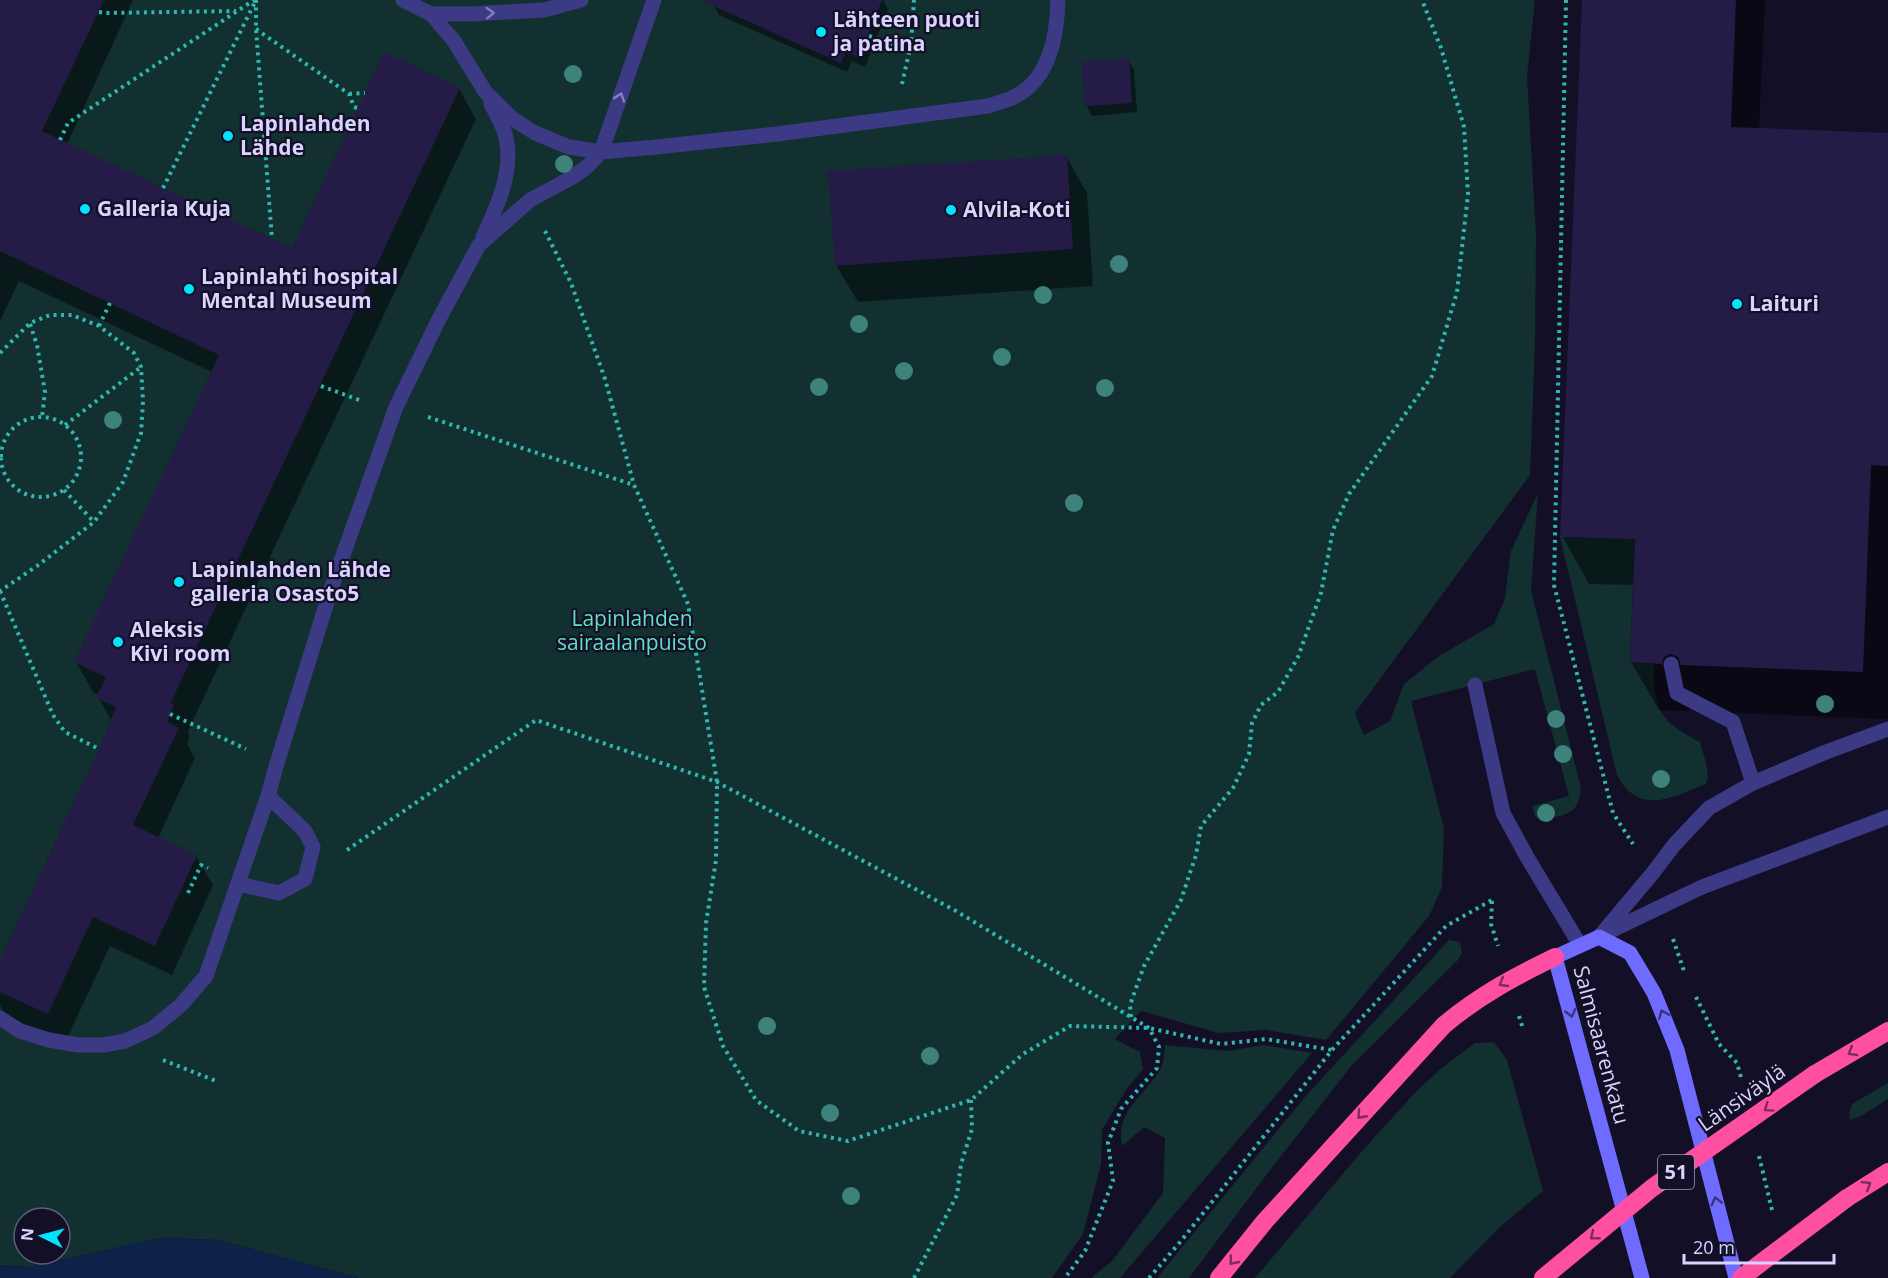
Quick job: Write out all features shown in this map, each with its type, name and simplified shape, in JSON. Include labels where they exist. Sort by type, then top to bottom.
[{"type":"highway","points":[[1219,1278],[1265,1221],[1444,1025],[1472,1002],[1555,957]]},
{"type":"highway","name":"Länsiväylä","points":[[1543,1278],[1652,1188],[1815,1074],[1888,1031]]},
{"type":"highway","points":[[1741,1278],[1847,1198],[1888,1173]]},
{"type":"main road","name":"Salmisaarenkatu","points":[[1642,1278],[1555,957],[1599,937],[1630,953],[1654,993],[1677,1050],[1736,1278]]},
{"type":"lane","points":[[0,1018],[20,1031],[49,1040],[78,1045],[103,1045],[125,1041],[153,1028],[181,1005],[206,976],[268,796],[332,586],[396,407],[500,201],[506,172],[507,144],[502,125],[486,93],[454,40],[431,14],[403,0]]},
{"type":"lane","points":[[431,14],[544,10],[581,0]]},
{"type":"lane","points":[[479,245],[530,201],[571,178],[588,166],[601,152],[654,0]]},
{"type":"lane","points":[[486,93],[513,119],[535,133],[569,147],[601,152],[777,134],[988,106],[1015,97],[1033,84],[1053,48],[1058,24],[1059,0]]},
{"type":"lane","points":[[1671,664],[1677,693],[1733,722],[1753,783]]},
{"type":"lane","points":[[1475,685],[1503,813],[1580,945]]},
{"type":"lane","points":[[1599,937],[1674,845],[1709,808],[1753,783],[1888,729]]},
{"type":"lane","points":[[238,884],[279,893],[305,879],[313,847],[305,831],[268,796]]},
{"type":"lane","points":[[1599,937],[1702,887],[1888,817]]},
{"type":"path","points":[[60,140],[68,123],[256,0]]},
{"type":"path","points":[[256,0],[256,29],[272,239]]},
{"type":"path","points":[[162,188],[256,0]]},
{"type":"path","points":[[894,119],[910,50],[914,0]]},
{"type":"path","points":[[1131,1017],[1130,1005],[1144,966],[1181,900],[1196,855],[1201,826],[1233,788],[1249,754],[1252,723],[1261,705],[1278,692],[1298,657],[1320,593],[1333,530],[1349,494],[1432,376],[1457,292],[1468,194],[1464,127],[1441,48],[1422,0]]},
{"type":"path","points":[[1566,0],[1554,585],[1613,813]]},
{"type":"path","points":[[99,12],[237,11]]},
{"type":"path","points":[[256,29],[349,94],[354,108],[357,108]]},
{"type":"path","points":[[869,36],[910,50]]},
{"type":"path","points":[[349,94],[365,93]]},
{"type":"path","points":[[530,201],[571,283],[604,379],[634,485],[687,604],[717,782],[716,860],[706,923],[704,987],[723,1046],[756,1100],[799,1131],[848,1141],[971,1100],[1023,1054],[1070,1026],[1149,1028],[1221,1044],[1266,1039],[1332,1050]]},
{"type":"path","points":[[99,326],[110,303]]},
{"type":"path","points":[[0,353],[30,323],[50,315],[72,315],[99,326],[120,340],[134,353],[141,367],[143,401],[141,433],[123,482],[94,522],[0,591],[53,715],[65,732],[99,749]]},
{"type":"path","points":[[30,323],[37,345],[45,392],[42,417]]},
{"type":"path","points":[[65,425],[141,367]]},
{"type":"path","points":[[321,386],[359,401],[396,407],[634,485]]},
{"type":"path","points":[[42,417],[55,419],[65,425],[76,437],[81,464],[76,477],[64,490],[43,498],[19,491],[9,482],[0,458],[8,434],[17,425],[29,419],[42,417]]},
{"type":"path","points":[[64,490],[94,522]]},
{"type":"path","points":[[170,714],[277,763]]},
{"type":"path","points":[[305,879],[536,720],[717,782],[956,911],[1149,1028],[1159,1047],[1157,1068],[1121,1109],[1108,1143],[1113,1181],[1085,1251],[1065,1278]]},
{"type":"path","points":[[188,893],[201,865]]},
{"type":"path","points":[[1149,1278],[1332,1050],[1446,926],[1492,900]]},
{"type":"path","points":[[1737,1063],[1743,1086]]},
{"type":"path","points":[[914,1278],[957,1195],[961,1164],[972,1130],[971,1100]]},
{"type":"path","points":[[1759,1154],[1772,1210]]},
{"type":"green space","name":"Lapinlahden sairaalanpuisto","points":[[0,0],[1535,0],[1527,76],[1536,236],[1530,475],[1355,713],[1364,735],[1390,721],[1404,684],[1439,656],[1494,624],[1505,598],[1511,551],[1538,493],[1531,590],[1581,788],[1577,804],[1574,809],[1557,817],[1541,821],[1535,816],[1532,806],[1569,796],[1535,669],[1411,701],[1444,828],[1442,887],[1429,916],[1326,1040],[1266,1030],[1219,1033],[1141,1011],[1115,1039],[1140,1052],[1143,1069],[1126,1090],[1102,1130],[1101,1164],[1083,1234],[1052,1278],[359,1278],[218,1240],[161,1238],[72,1258],[72,1206],[12,1206],[12,1266],[0,1265]]},
{"type":"green space","points":[[1636,505],[1630,662],[1654,664],[1655,692],[1661,712],[1676,728],[1700,742],[1708,774],[1706,784],[1669,798],[1657,800],[1646,800],[1636,796],[1626,788],[1617,775],[1560,537],[1596,538]]},
{"type":"green space","points":[[1449,940],[1460,942],[1462,953],[1458,960],[1352,1065],[1189,1278],[1157,1278],[1304,1098]]},
{"type":"green space","points":[[1494,1042],[1507,1060],[1543,1191],[1501,1226],[1450,1278],[1255,1278],[1363,1150],[1413,1095],[1439,1070],[1475,1043]]},
{"type":"green space","points":[[1165,1045],[1228,1051],[1264,1045],[1312,1053],[1120,1278],[1091,1278],[1112,1261],[1163,1193],[1165,1138],[1144,1127],[1122,1146],[1121,1133],[1127,1112],[1161,1068]]},
{"type":"green space","points":[[1888,1083],[1888,1099],[1861,1116],[1850,1120],[1852,1104]]},
{"type":"water","points":[[160,1238],[218,1240],[359,1278],[0,1278],[0,1265],[72,1266],[72,1258]]},
{"type":"building","points":[[0,0],[104,0],[42,131],[292,248],[384,52],[460,88],[170,704],[174,705],[167,722],[179,728],[133,825],[197,855],[155,946],[93,917],[48,1014],[0,992],[0,960],[99,749],[116,707],[96,698],[106,677],[74,662],[219,355],[0,251]]},
{"type":"building","name":"Lähteen puoti ja patina","points":[[700,0],[882,0],[859,58],[846,52],[841,63]]},
{"type":"building","points":[[1582,0],[1736,0],[1731,127],[1888,133],[1888,466],[1871,465],[1863,672],[1681,665],[1678,657],[1670,654],[1664,657],[1662,664],[1630,662],[1635,539],[1560,537]]},
{"type":"building","points":[[1129,58],[1132,103],[1085,106],[1081,62]]},
{"type":"building","name":"Alvila-Koti","points":[[1067,155],[1073,249],[835,266],[828,171]]},
{"type":"place","name":"Lähteen puoti ja patina","points":[[821,32]]},
{"type":"place","name":"Lapinlahden Lähde","points":[[228,136]]},
{"type":"place","name":"Galleria Kuja","points":[[85,209]]},
{"type":"place","name":"Alvila-Koti","points":[[951,210]]},
{"type":"place","name":"Lapinlahti hospital Mental Museum","points":[[189,289]]},
{"type":"place","name":"Laituri","points":[[1737,304]]},
{"type":"place","name":"Lapinlahden Lähde galleria Osasto5","points":[[179,582]]},
{"type":"place","name":"Aleksis Kivi room","points":[[118,642]]}]
